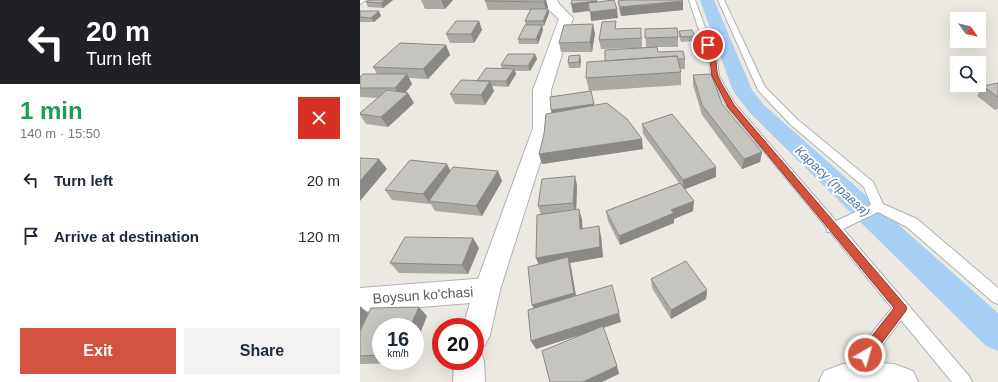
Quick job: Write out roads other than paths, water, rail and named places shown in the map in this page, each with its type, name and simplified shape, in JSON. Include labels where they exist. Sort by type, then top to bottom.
[{"type":"street","points":[[487,290],[542,128],[542,90],[566,18],[553,6],[551,0]]},
{"type":"street","name":"Boysun ko'chasi","points":[[360,300],[487,290],[480,318]]},
{"type":"street","points":[[468,382],[469,370]]},
{"type":"street","points":[[841,380],[870,377],[902,382]]},
{"type":"lane","points":[[692,0],[713,60],[715,76],[731,105],[832,228],[964,382]]},
{"type":"lane","points":[[721,0],[761,88],[794,122],[869,185],[878,207],[912,223],[998,297]]},
{"type":"lane","points":[[832,228],[878,207]]},
{"type":"lane","points":[[841,380],[901,308]]},
{"type":"waterway","name":"Карасу (правая)","points":[[707,0],[743,91],[757,109],[998,335]]}]
